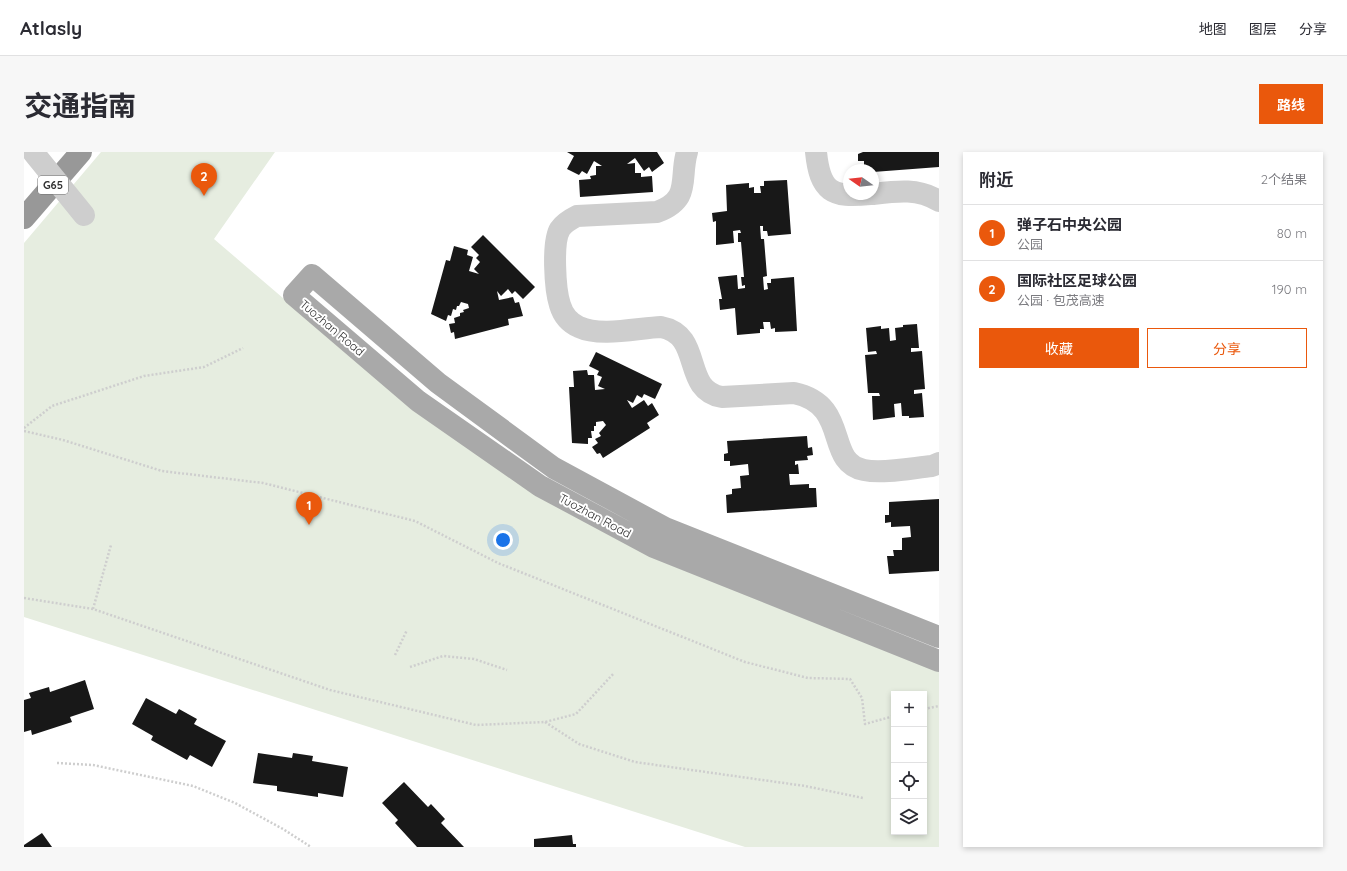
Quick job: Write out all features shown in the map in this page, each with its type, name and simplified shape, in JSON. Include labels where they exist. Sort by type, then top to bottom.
[{"type":"highway","name":"G65","points":[[24,218],[81,152]]},
{"type":"main road","name":"Tuozhan Road","points":[[939,637],[666,528],[554,468],[438,383],[312,275],[294,295],[418,401],[540,486],[654,548],[939,661]]},
{"type":"lane","points":[[33,152],[84,215]]},
{"type":"lane","points":[[687,152],[682,189],[676,200],[668,208],[657,212],[577,216],[567,221],[560,230],[555,243],[558,293],[560,305],[565,317],[576,325],[591,331],[662,327],[670,328],[685,342],[690,353],[697,379],[703,389],[712,395],[722,397],[794,393],[805,395],[816,400],[825,408],[831,419],[842,452],[854,467],[864,470],[877,471],[932,466],[939,463]]},
{"type":"lane","points":[[816,152],[818,169],[822,181],[829,188],[843,195]]},
{"type":"lane","points":[[879,193],[907,190],[932,196],[939,201]]},
{"type":"path","points":[[24,430],[52,406],[144,376],[204,367],[243,348]]},
{"type":"path","points":[[24,430],[63,440],[162,471],[263,483],[416,522],[498,563],[745,662],[808,678],[850,679],[862,698],[865,724],[891,717]]},
{"type":"path","points":[[93,610],[111,545]]},
{"type":"path","points":[[24,598],[93,610],[330,690],[399,708],[476,725],[545,722],[576,714],[614,673]]},
{"type":"path","points":[[395,655],[407,630]]},
{"type":"path","points":[[410,666],[443,656],[474,659],[507,670]]},
{"type":"path","points":[[927,708],[939,706]]},
{"type":"path","points":[[545,722],[579,744],[635,762],[805,786],[863,798]]},
{"type":"path","points":[[56,763],[93,765],[193,786],[235,803],[283,829],[311,847]]},
{"type":"shaded area","points":[[101,152],[275,152],[214,239],[414,410],[533,493],[939,671],[939,847],[745,847],[24,617],[24,243]]},
{"type":"building","points":[[567,152],[657,152],[664,163],[652,172],[649,167],[644,171],[635,158],[627,164],[635,163],[635,173],[641,173],[641,177],[652,176],[653,192],[580,197],[579,180],[591,179],[590,176],[596,175],[596,166],[602,166],[594,161],[587,174],[582,171],[579,175],[567,169],[574,156]]},
{"type":"building","points":[[863,152],[939,152],[939,167],[879,172],[879,164],[864,164],[864,161],[858,161],[858,154]]},
{"type":"building","points":[[787,180],[791,234],[768,236],[767,231],[763,231],[763,226],[760,226],[761,239],[764,239],[767,276],[763,277],[764,290],[768,289],[767,283],[771,283],[771,279],[794,277],[797,331],[775,332],[775,328],[771,329],[770,322],[763,322],[764,329],[760,329],[760,333],[737,335],[735,308],[720,310],[719,299],[722,299],[718,277],[737,275],[738,289],[745,288],[745,285],[742,286],[741,277],[744,277],[741,242],[738,242],[738,233],[741,233],[740,230],[733,231],[734,243],[716,245],[716,221],[713,222],[712,213],[727,211],[726,185],[749,183],[749,188],[754,187],[754,193],[761,193],[760,186],[764,186],[764,181]]},
{"type":"building","points":[[483,235],[535,287],[523,299],[515,291],[512,294],[508,289],[501,296],[497,291],[499,300],[513,297],[515,303],[519,302],[523,316],[508,319],[509,325],[455,339],[454,332],[451,333],[449,324],[455,323],[454,318],[460,316],[460,313],[464,312],[463,310],[469,308],[468,304],[461,302],[459,306],[457,306],[456,310],[453,309],[451,316],[448,315],[446,321],[431,314],[446,260],[450,261],[454,246],[468,250],[467,255],[473,257],[469,271],[479,274],[474,269],[480,262],[476,258],[479,255],[471,247]]},
{"type":"building","points":[[917,324],[919,348],[911,348],[911,352],[922,351],[925,389],[914,390],[914,394],[922,393],[924,417],[909,418],[909,416],[902,416],[901,403],[894,404],[895,417],[873,420],[872,396],[880,396],[879,393],[868,393],[865,355],[877,354],[876,351],[868,352],[866,328],[881,326],[881,329],[889,328],[890,341],[896,340],[895,328],[903,327],[903,325]]},
{"type":"building","points":[[596,352],[662,384],[655,399],[644,394],[642,398],[637,395],[633,403],[627,400],[632,408],[644,400],[648,406],[652,403],[659,415],[647,423],[650,428],[603,458],[600,453],[597,454],[592,447],[598,443],[595,439],[601,436],[599,433],[606,425],[603,421],[596,422],[594,431],[591,431],[592,438],[588,438],[588,444],[572,443],[569,387],[574,387],[573,371],[587,370],[588,375],[594,375],[595,390],[605,389],[598,386],[602,377],[597,375],[599,371],[589,366]]},
{"type":"building","points":[[807,436],[808,448],[812,447],[813,455],[807,456],[808,460],[795,461],[795,465],[798,464],[799,474],[789,474],[790,485],[809,484],[809,488],[816,488],[817,507],[727,513],[726,495],[732,494],[732,489],[741,488],[740,476],[749,475],[748,464],[730,466],[730,461],[724,461],[724,454],[728,453],[727,441]]},
{"type":"building","points":[[939,499],[939,571],[889,574],[887,556],[894,556],[893,550],[902,550],[902,538],[911,537],[910,526],[891,527],[891,522],[885,523],[885,515],[889,515],[889,502]]},
{"type":"building","points":[[85,680],[94,709],[70,717],[72,722],[32,735],[31,730],[24,732],[24,700],[31,698],[29,693],[49,687],[50,692]]},
{"type":"building","points":[[146,698],[176,714],[179,709],[197,719],[194,724],[226,741],[212,767],[190,755],[187,760],[151,740],[153,736],[132,724]]},
{"type":"building","points":[[258,753],[292,758],[293,753],[313,756],[312,761],[348,767],[343,797],[318,793],[318,797],[277,791],[277,786],[253,783]]},
{"type":"building","points":[[404,782],[428,807],[431,804],[445,819],[441,823],[464,847],[417,847],[395,823],[398,820],[382,803]]},
{"type":"building","points":[[42,833],[52,847],[24,847],[24,845]]},
{"type":"building","points":[[572,835],[573,844],[576,844],[576,847],[534,847],[534,839]]},
{"type":"place","name":"国际社区足球公园","points":[[204,196]]},
{"type":"place","name":"弹子石中央公园","points":[[309,525]]}]
